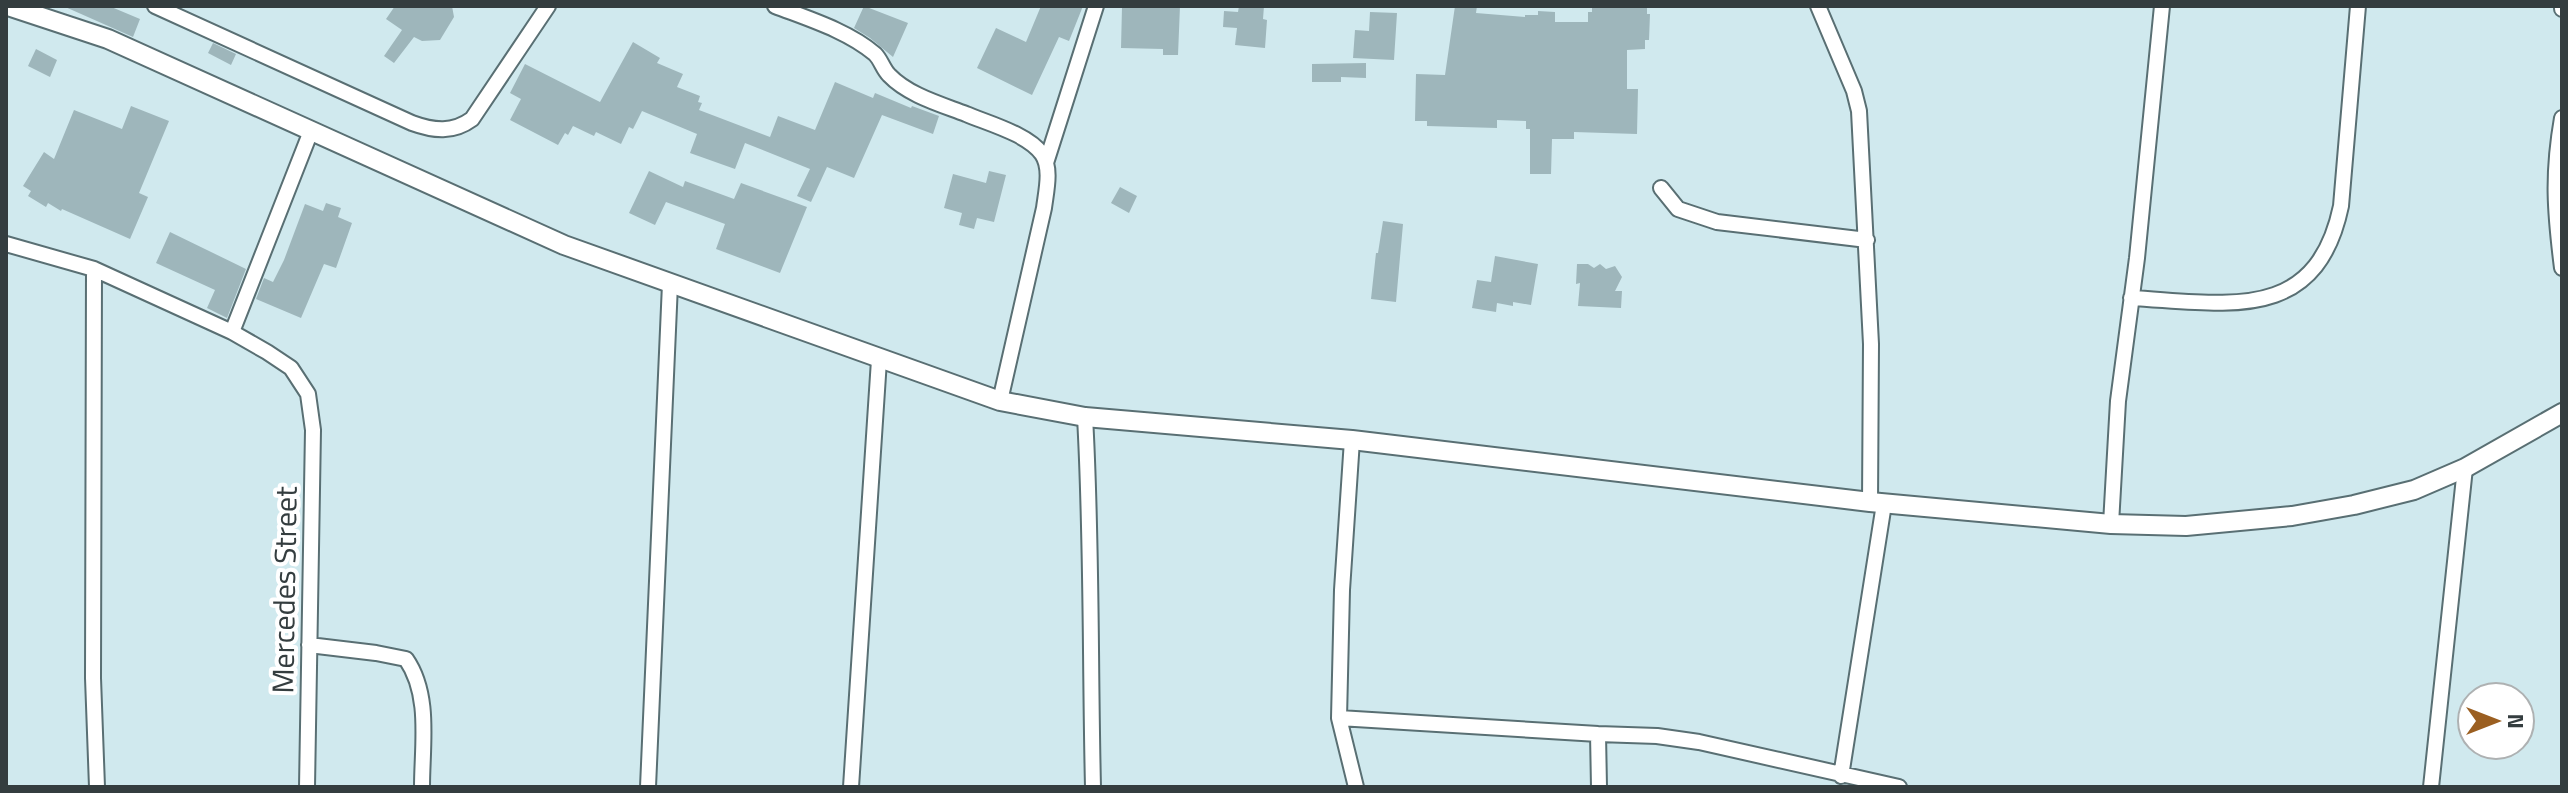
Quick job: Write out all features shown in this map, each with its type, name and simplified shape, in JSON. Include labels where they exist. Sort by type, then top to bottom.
[{"type":"street","points":[[8,6],[108,39],[564,245],[1000,401],[1085,417],[1352,440],[1877,503],[2111,524],[2186,526],[2292,516],[2414,490],[2465,468],[2562,413]]},
{"type":"street","points":[[155,6],[401,118],[426,128],[442,130],[454,129],[472,119],[548,6]]},
{"type":"street","points":[[775,6],[839,32],[877,55],[889,75],[916,94],[1005,130],[1034,147],[1046,163]]},
{"type":"street","points":[[1000,401],[1039,235],[1046,163],[1096,6]]},
{"type":"street","points":[[1818,6],[1854,91],[1859,111],[1877,503],[1841,776]]},
{"type":"street","points":[[2111,524],[2118,401],[2137,258],[2162,6]]},
{"type":"street","points":[[2131,298],[2215,303],[2275,296],[2304,281],[2317,267],[2336,229],[2341,206],[2358,6]]},
{"type":"street","points":[[2562,118],[2554,171],[2562,268]]},
{"type":"street","points":[[6,244],[94,269],[232,332],[311,131]]},
{"type":"street","points":[[1661,188],[1678,209],[1717,222],[1867,240]]},
{"type":"street","points":[[94,269],[93,678],[97,787]]},
{"type":"street","points":[[648,787],[670,284]]},
{"type":"street","name":"Mercedes Street","points":[[232,332],[291,368],[308,394],[313,430],[307,787]]},
{"type":"street","points":[[851,787],[879,360]]},
{"type":"street","points":[[1085,417],[1090,509],[1093,787]]},
{"type":"street","points":[[1352,440],[1342,590],[1339,718],[1356,787]]},
{"type":"street","points":[[2431,787],[2465,468]]},
{"type":"street","points":[[309,645],[406,659],[416,674],[422,699],[422,787]]},
{"type":"street","points":[[1339,718],[1657,736],[1699,742],[1899,787]]},
{"type":"street","points":[[1598,734],[1599,787]]},
{"type":"building","points":[[63,6],[109,6],[140,19],[133,37]]},
{"type":"building","points":[[395,6],[452,6],[454,17],[440,40],[422,41],[414,37],[394,63],[384,56],[402,30],[386,19]]},
{"type":"building","points":[[864,6],[908,23],[893,57],[854,28]]},
{"type":"building","points":[[1041,6],[1083,6],[1069,41],[1059,37],[1032,95],[977,68],[996,28],[1026,42]]},
{"type":"building","points":[[1180,6],[1178,55],[1163,55],[1163,49],[1121,48],[1122,7]]},
{"type":"building","points":[[1239,6],[1264,6],[1263,19],[1267,20],[1265,48],[1235,45],[1237,28],[1223,27],[1224,11],[1238,12]]},
{"type":"building","points":[[1455,6],[1477,6],[1476,13],[1525,17],[1538,15],[1538,11],[1555,12],[1555,22],[1588,22],[1588,12],[1592,12],[1592,6],[1647,6],[1647,14],[1650,14],[1649,40],[1645,40],[1645,49],[1627,50],[1627,89],[1638,89],[1637,134],[1574,132],[1574,139],[1552,139],[1551,174],[1530,174],[1530,129],[1526,129],[1526,121],[1497,120],[1497,128],[1427,126],[1427,121],[1415,121],[1416,74],[1445,75]]},
{"type":"building","points":[[1370,12],[1397,13],[1394,60],[1353,58],[1355,30],[1369,31]]},
{"type":"building","points":[[633,42],[660,58],[657,63],[683,74],[677,87],[700,96],[698,102],[702,103],[699,110],[770,137],[778,116],[815,130],[835,82],[873,98],[875,93],[939,116],[933,134],[882,115],[854,178],[827,167],[811,202],[797,196],[810,169],[745,143],[735,169],[690,153],[697,134],[642,111],[621,144],[596,132],[594,136],[573,126],[558,145],[510,120],[521,99],[510,93],[525,64],[600,102]]},
{"type":"building","points":[[213,43],[236,54],[231,65],[208,53]]},
{"type":"building","points":[[36,49],[57,60],[50,77],[28,66]]},
{"type":"building","points":[[1366,63],[1366,78],[1341,77],[1341,82],[1312,82],[1312,64]]},
{"type":"building","points":[[131,106],[169,121],[139,193],[148,197],[130,239],[48,203],[46,207],[28,196],[31,191],[23,186],[44,152],[54,159],[74,110],[122,129]]},
{"type":"building","points":[[649,171],[683,187],[685,181],[734,199],[741,183],[807,207],[780,273],[716,249],[725,224],[666,202],[655,225],[629,213]]},
{"type":"building","points":[[989,171],[1006,175],[994,222],[977,218],[974,229],[959,225],[962,213],[944,208],[953,174],[986,183]]},
{"type":"building","points":[[1120,187],[1137,196],[1129,213],[1111,203]]},
{"type":"building","points":[[326,203],[341,208],[338,217],[352,223],[336,268],[324,264],[301,318],[256,299],[264,278],[273,282],[305,204],[323,211]]},
{"type":"building","points":[[1383,221],[1403,224],[1396,302],[1371,299]]},
{"type":"building","points":[[170,232],[246,269],[227,318],[207,308],[215,290],[156,263]]},
{"type":"building","points":[[1495,256],[1538,264],[1531,305],[1497,303],[1496,312],[1472,308],[1477,280],[1491,282]]},
{"type":"building","points":[[1577,264],[1588,264],[1594,268],[1600,264],[1606,269],[1615,266],[1622,277],[1615,291],[1622,291],[1621,308],[1578,306],[1580,283],[1576,284]]}]
